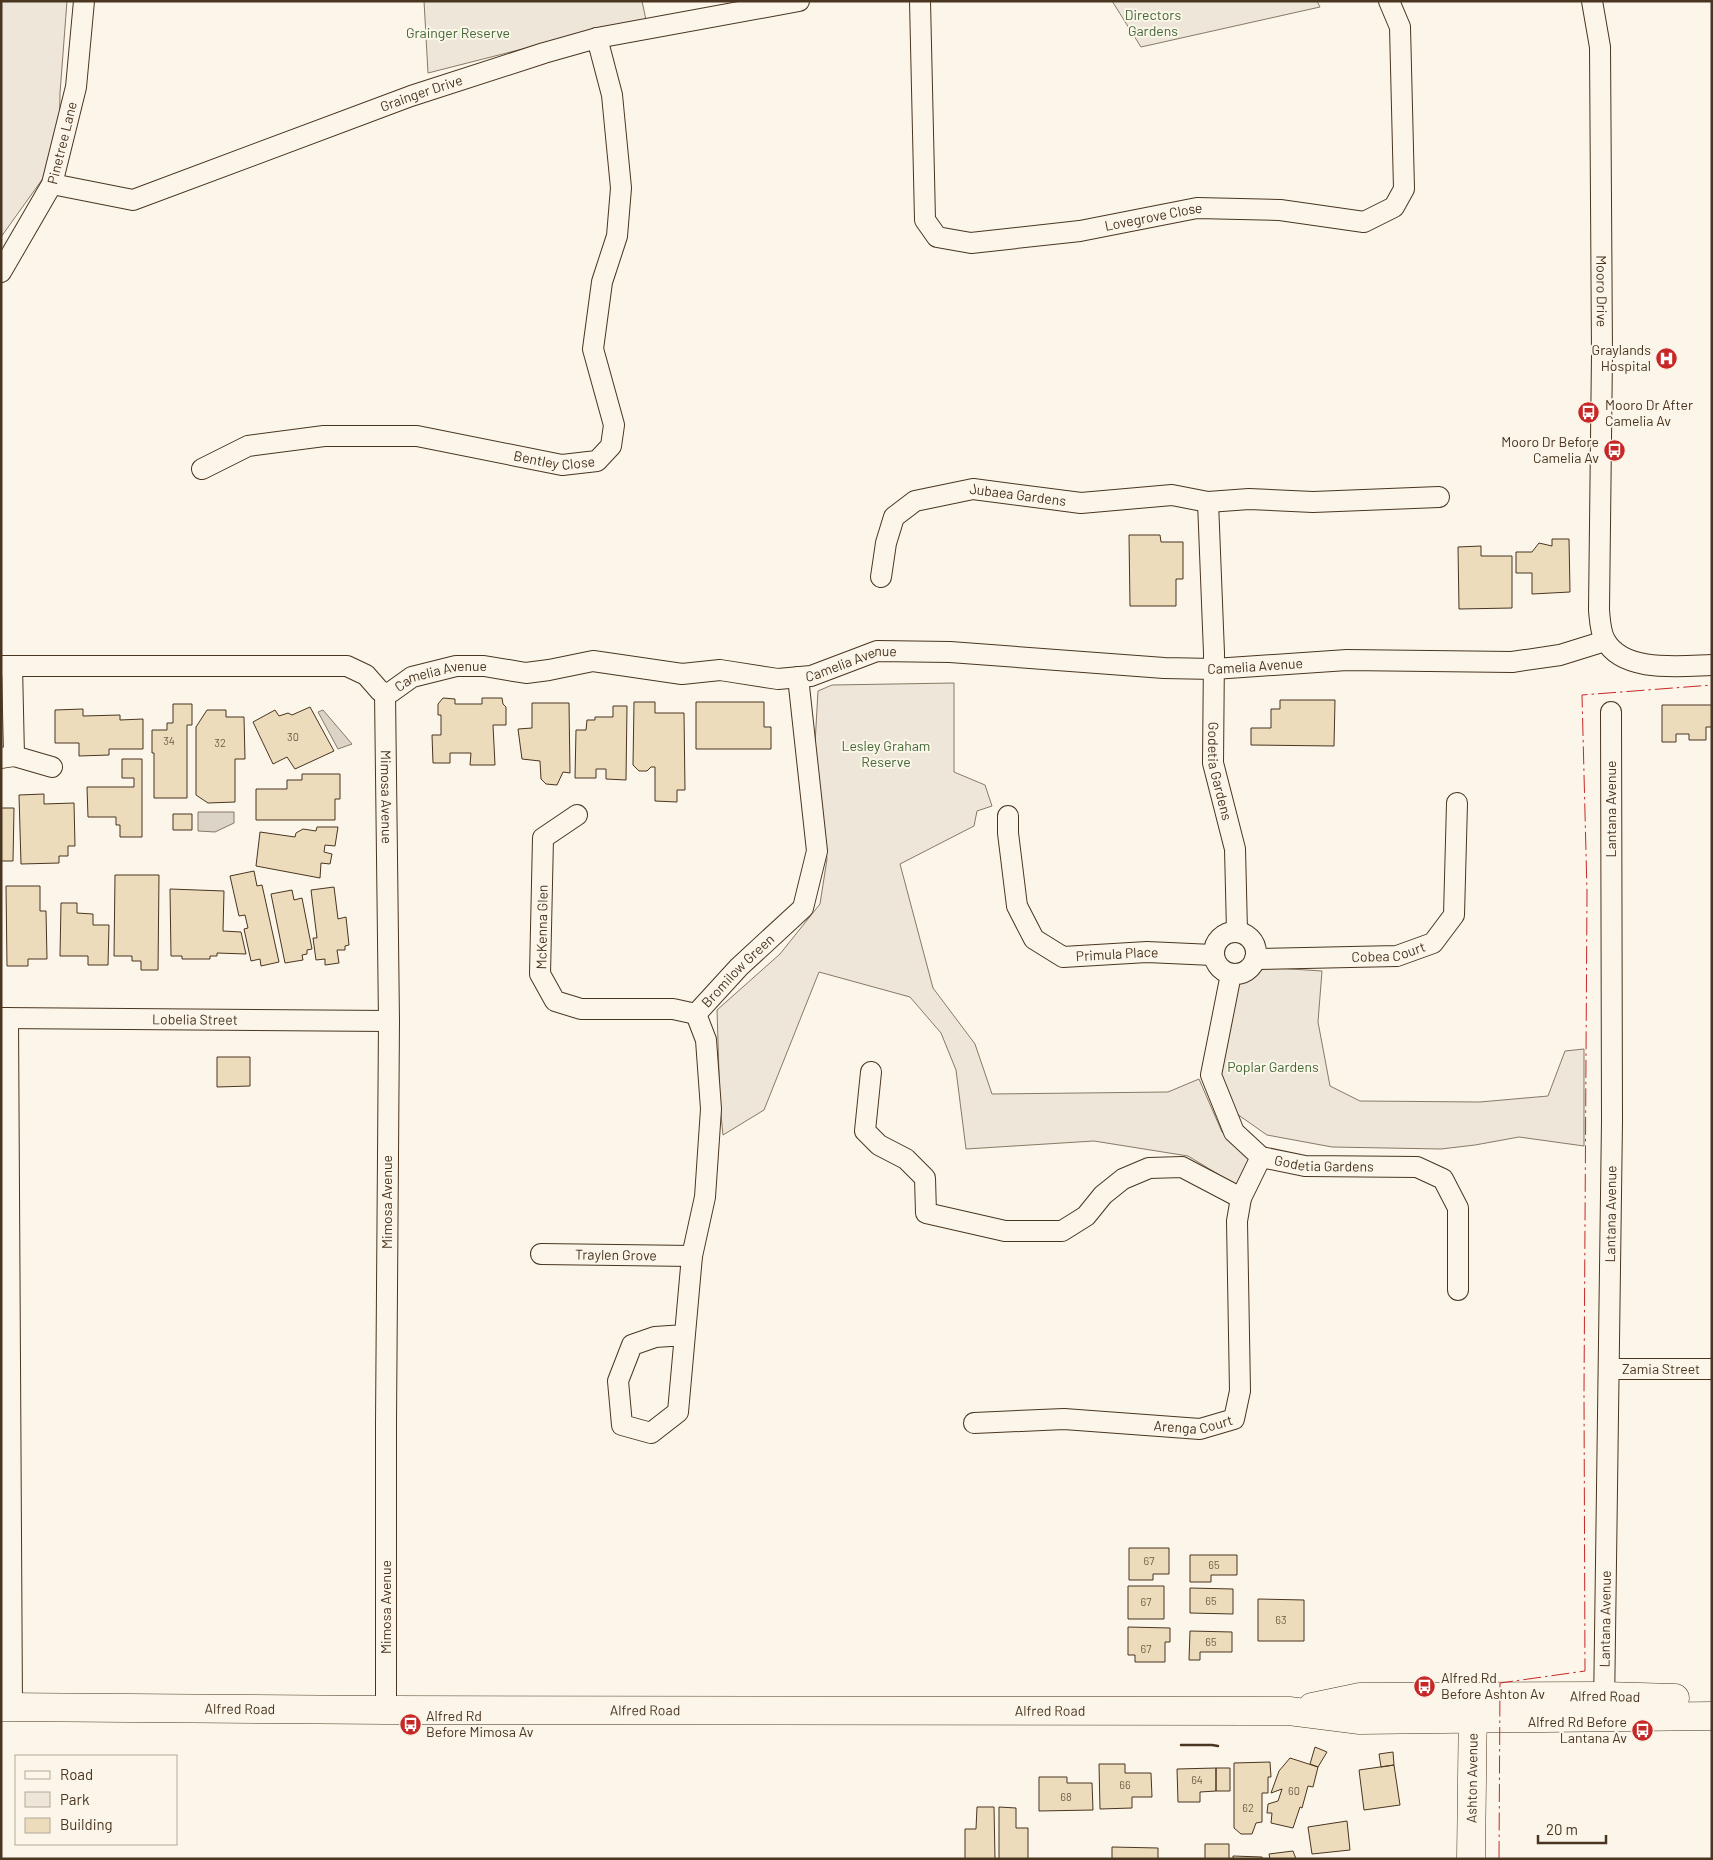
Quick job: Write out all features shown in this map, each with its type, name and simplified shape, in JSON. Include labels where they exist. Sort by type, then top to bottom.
[{"type":"main road","name":"Alfred Road","points":[[6,1708],[1289,1711],[1360,1697],[1472,1708],[1604,1706],[1712,1698]]},
{"type":"main road","name":"Alfred Road","points":[[1604,1706],[1712,1716]]},
{"type":"main road","name":"Ashton Avenue","points":[[1471,1859],[1472,1708]]},
{"type":"street","name":"Pinetree Lane","points":[[1,272],[52,184],[76,87],[84,1]]},
{"type":"street","name":"Grainger Drive","points":[[52,184],[133,200],[411,96],[544,53],[597,38],[799,1]]},
{"type":"street","name":"Lovegrove Close","points":[[920,1],[925,220],[938,237],[971,243],[1080,231],[1197,208],[1280,210],[1364,222],[1394,207],[1404,189],[1404,160],[1400,27],[1389,1]]},
{"type":"street","name":"Mooro Drive","points":[[1592,1],[1600,47],[1602,354],[1599,610],[1600,627],[1605,641]]},
{"type":"street","name":"Bentley Close","points":[[202,469],[248,446],[324,436],[417,436],[562,465],[597,461],[611,446],[614,425],[593,349],[602,282],[617,236],[622,188],[612,95],[597,38]]},
{"type":"street","name":"Jubaea Gardens","points":[[881,577],[886,543],[894,517],[916,501],[974,489],[1081,503],[1172,495],[1208,502],[1249,499],[1313,502],[1439,497]]},
{"type":"street","points":[[1208,502],[1214,669]]},
{"type":"street","points":[[1605,641],[1621,657],[1636,663],[1670,666],[1712,665]]},
{"type":"street","name":"Camelia Avenue","points":[[7,666],[348,666],[366,675],[380,691],[385,693],[391,692],[412,677],[456,666],[484,666],[526,673],[593,661],[682,674],[720,670],[778,679],[811,676],[877,651],[950,652],[1164,668],[1214,669],[1348,660],[1512,662],[1560,655],[1605,641]]},
{"type":"street","points":[[7,666],[7,757],[52,767]]},
{"type":"street","name":"Godetia Gardens","points":[[1214,669],[1213,763],[1235,850],[1237,931]]},
{"type":"street","name":"Bromilow Green","points":[[685,1335],[655,1337],[632,1345],[618,1380],[622,1425],[651,1433],[678,1412],[685,1335],[692,1256],[705,1197],[711,1109],[706,1040],[696,1014],[739,967],[803,908],[817,851],[798,677]]},
{"type":"street","name":"Mimosa Avenue","points":[[385,693],[388,1021],[386,1710]]},
{"type":"street","name":"Lantana Avenue","points":[[1604,1706],[1612,1121],[1611,712]]},
{"type":"street","name":"Cobea Court","points":[[1255,959],[1397,956],[1432,943],[1454,914],[1457,803]]},
{"type":"street","name":"McKenna Glen","points":[[577,816],[543,838],[540,974],[556,1001],[581,1009],[673,1009],[696,1014]]},
{"type":"street","name":"Primula Place","points":[[1008,816],[1008,833],[1017,906],[1034,939],[1063,958],[1147,952],[1213,955]]},
{"type":"street","points":[[1237,931],[1250,938],[1256,951],[1255,959],[1246,971],[1231,974],[1218,967],[1213,955],[1216,941],[1229,932],[1237,931]]},
{"type":"street","name":"Godetia Gardens","points":[[1231,974],[1211,1075],[1234,1132],[1261,1157],[1305,1166],[1417,1167],[1443,1179],[1458,1208],[1458,1290]]},
{"type":"street","points":[[5,1018],[6,1708]]},
{"type":"street","name":"Lobelia Street","points":[[5,1018],[388,1021]]},
{"type":"street","points":[[871,1072],[866,1130],[880,1145],[906,1158],[925,1178],[926,1214],[1005,1231],[1062,1231],[1086,1216],[1104,1195],[1123,1179],[1149,1168],[1182,1167],[1241,1198]]},
{"type":"street","name":"Arenga Court","points":[[974,1424],[1064,1419],[1200,1429],[1234,1419],[1240,1391],[1237,1221],[1241,1198],[1261,1157]]},
{"type":"street","name":"Traylen Grove","points":[[541,1254],[692,1256]]},
{"type":"street","name":"Zamia Street","points":[[1610,1369],[1712,1369]]},
{"type":"green space","points":[[1,1],[67,1],[60,93],[59,156],[1,237]]},
{"type":"green space","name":"Grainger Reserve","points":[[424,1],[642,1],[646,20],[617,25],[428,73]]},
{"type":"green space","name":"Directors Gardens","points":[[1112,1],[1317,1],[1320,7],[1141,47]]},
{"type":"green space","name":"Lesley Graham Reserve","points":[[954,683],[954,772],[985,785],[992,806],[977,811],[974,826],[900,864],[933,988],[975,1044],[992,1094],[1168,1092],[1199,1079],[1222,1132],[1251,1158],[1236,1185],[1188,1156],[1094,1141],[966,1149],[956,1070],[941,1033],[910,997],[819,972],[764,1110],[723,1135],[720,1105],[717,1010],[780,954],[820,904],[827,859],[815,744],[818,691],[832,685]]},
{"type":"green space","name":"Poplar Gardens","points":[[1261,967],[1322,971],[1318,1022],[1330,1086],[1360,1101],[1480,1102],[1548,1096],[1565,1051],[1584,1049],[1584,1146],[1519,1137],[1441,1149],[1332,1147],[1267,1135],[1237,1114],[1219,1073],[1229,984]]},
{"type":"shaded area","points":[[323,710],[352,744],[338,749],[318,712]]},
{"type":"shaded area","points":[[198,812],[234,812],[234,823],[215,832],[198,831]]},
{"type":"building","points":[[1129,535],[1160,535],[1161,542],[1183,542],[1183,579],[1176,579],[1176,606],[1130,606]]},
{"type":"building","points":[[1552,539],[1569,539],[1570,592],[1532,594],[1532,573],[1516,573],[1516,552],[1532,552],[1539,543],[1552,546]]},
{"type":"building","points":[[1481,546],[1481,556],[1512,556],[1512,608],[1459,609],[1458,547]]},
{"type":"building","points":[[443,698],[455,699],[455,704],[482,704],[482,698],[502,698],[503,704],[506,707],[506,725],[493,725],[495,765],[470,765],[471,753],[450,753],[450,763],[433,763],[432,735],[441,735],[441,715],[438,715],[438,704]]},
{"type":"building","points":[[1280,700],[1335,700],[1334,746],[1251,745],[1251,728],[1271,728],[1271,709],[1280,709]]},
{"type":"building","points":[[634,702],[655,702],[655,713],[684,713],[685,790],[677,790],[677,802],[655,801],[655,767],[651,767],[647,771],[639,771],[633,765]]},
{"type":"building","points":[[696,702],[764,702],[764,727],[771,727],[771,749],[696,749]]},
{"type":"building","points":[[532,703],[569,703],[570,773],[563,772],[557,785],[546,784],[541,779],[540,761],[522,759],[518,729],[532,728]]},
{"type":"building","points":[[173,704],[192,704],[192,725],[187,725],[187,798],[154,798],[152,730],[167,730],[167,723],[173,723]]},
{"type":"building","points":[[1662,705],[1712,705],[1712,727],[1706,727],[1706,740],[1689,740],[1689,734],[1676,734],[1676,742],[1662,742]]},
{"type":"building","points":[[613,706],[627,706],[626,780],[606,779],[606,769],[596,769],[596,778],[575,778],[576,730],[586,730],[587,720],[595,720],[595,717],[613,717]]},
{"type":"building","points":[[310,707],[334,751],[295,769],[287,757],[273,764],[253,722],[275,710],[279,716],[288,713],[292,715]]},
{"type":"building","points":[[83,709],[83,716],[120,715],[120,720],[143,719],[143,749],[109,749],[109,755],[79,756],[79,743],[55,743],[55,710]]},
{"type":"building","points":[[207,710],[226,710],[226,717],[244,717],[245,759],[235,759],[235,802],[208,803],[196,795],[196,727]]},
{"type":"building","points":[[122,759],[142,759],[142,837],[120,837],[120,825],[116,825],[116,817],[88,817],[87,787],[134,787],[134,778],[122,778]]},
{"type":"building","points":[[302,774],[340,774],[340,799],[335,799],[335,820],[256,820],[256,789],[287,789],[287,780],[302,780]]},
{"type":"building","points":[[44,794],[44,804],[74,803],[75,846],[68,846],[68,856],[59,856],[59,863],[21,864],[19,795]]},
{"type":"building","points":[[1,808],[14,808],[13,861],[1,861]]},
{"type":"building","points":[[173,814],[192,814],[192,830],[173,830]]},
{"type":"building","points":[[317,827],[338,827],[335,846],[325,845],[324,852],[332,854],[330,864],[321,863],[320,878],[256,866],[260,832],[295,837],[296,833],[303,829],[316,831]]},
{"type":"building","points":[[254,871],[257,886],[262,885],[279,962],[261,966],[260,959],[251,961],[244,929],[248,928],[245,915],[239,916],[230,876]]},
{"type":"building","points":[[115,875],[159,875],[158,970],[141,970],[141,961],[132,961],[132,956],[114,956]]},
{"type":"building","points":[[6,886],[40,886],[40,911],[46,911],[47,959],[28,959],[28,966],[7,966]]},
{"type":"building","points":[[334,887],[338,919],[346,917],[349,945],[345,946],[345,950],[337,950],[339,963],[325,965],[325,959],[316,960],[313,938],[317,938],[311,890]]},
{"type":"building","points":[[170,889],[224,891],[223,931],[241,932],[246,954],[217,953],[217,956],[210,956],[210,959],[182,959],[182,956],[171,956]]},
{"type":"building","points":[[292,890],[294,900],[302,898],[312,949],[307,950],[307,954],[302,955],[303,960],[285,963],[271,894]]},
{"type":"building","points":[[61,903],[77,903],[77,913],[93,914],[93,925],[109,925],[108,965],[88,965],[88,956],[60,956]]},
{"type":"building","points":[[217,1057],[250,1057],[250,1086],[217,1087]]},
{"type":"building","points":[[1129,1548],[1169,1548],[1169,1574],[1153,1574],[1153,1580],[1129,1580]]},
{"type":"building","points":[[1190,1555],[1237,1555],[1237,1575],[1211,1575],[1211,1582],[1190,1582]]},
{"type":"building","points":[[1128,1586],[1164,1586],[1164,1619],[1128,1619]]},
{"type":"building","points":[[1190,1588],[1233,1589],[1233,1614],[1190,1613]]},
{"type":"building","points":[[1258,1599],[1304,1600],[1304,1641],[1258,1641]]},
{"type":"building","points":[[1128,1627],[1170,1628],[1170,1642],[1165,1642],[1165,1662],[1135,1662],[1135,1655],[1128,1655]]},
{"type":"building","points":[[1190,1631],[1232,1632],[1232,1652],[1200,1652],[1200,1660],[1189,1660]]},
{"type":"building","points":[[1315,1747],[1327,1752],[1318,1767],[1310,1764]]},
{"type":"building","points":[[1393,1752],[1394,1765],[1381,1767],[1379,1754]]},
{"type":"building","points":[[1290,1758],[1318,1767],[1313,1787],[1308,1786],[1302,1808],[1300,1807],[1293,1828],[1271,1823],[1272,1813],[1267,1813],[1268,1804],[1278,1801],[1282,1789],[1271,1793],[1279,1771]]},
{"type":"building","points":[[1270,1762],[1271,1777],[1268,1777],[1268,1793],[1262,1793],[1262,1822],[1256,1823],[1252,1834],[1241,1834],[1234,1828],[1234,1763]]},
{"type":"building","points":[[1099,1764],[1125,1764],[1125,1773],[1151,1773],[1152,1797],[1132,1797],[1132,1808],[1100,1809]]},
{"type":"building","points":[[1394,1765],[1400,1805],[1364,1810],[1359,1770]]},
{"type":"building","points":[[1216,1768],[1230,1768],[1230,1791],[1216,1791]]},
{"type":"building","points":[[1216,1768],[1216,1791],[1200,1792],[1200,1802],[1178,1802],[1177,1769]]},
{"type":"building","points":[[1039,1777],[1067,1777],[1067,1783],[1092,1783],[1093,1810],[1039,1811]]},
{"type":"building","points":[[977,1807],[994,1807],[995,1859],[965,1859],[965,1829],[976,1829]]},
{"type":"building","points":[[999,1807],[1016,1808],[1016,1828],[1028,1828],[1028,1859],[999,1859]]},
{"type":"building","points":[[1347,1821],[1350,1850],[1312,1854],[1308,1827]]},
{"type":"building","points":[[1205,1844],[1229,1844],[1229,1859],[1205,1859]]},
{"type":"building","points":[[1112,1847],[1158,1848],[1158,1859],[1112,1859]]},
{"type":"building","points":[[1293,1851],[1296,1859],[1270,1859],[1269,1854]]},
{"type":"building","points":[[1233,1856],[1262,1857],[1262,1859],[1233,1859]]},
{"type":"wall","points":[[1181,1745],[1218,1746]]},
{"type":"power","points":[[1499,1859],[1500,1683],[1585,1671],[1584,1392],[1587,892],[1582,695],[1712,685]]},
{"type":"place","name":"Graylands Hospital","points":[[1667,358]]},
{"type":"place","name":"Mooro Dr After Camelia Av","points":[[1589,413]]},
{"type":"place","name":"Mooro Dr Before Camelia Av","points":[[1615,450]]},
{"type":"place","name":"Alfred Rd Before Ashton Av","points":[[1425,1686]]},
{"type":"place","name":"Alfred Rd Before Mimosa Av","points":[[410,1724]]},
{"type":"place","name":"Alfred Rd Before Lantana Av","points":[[1643,1730]]}]
